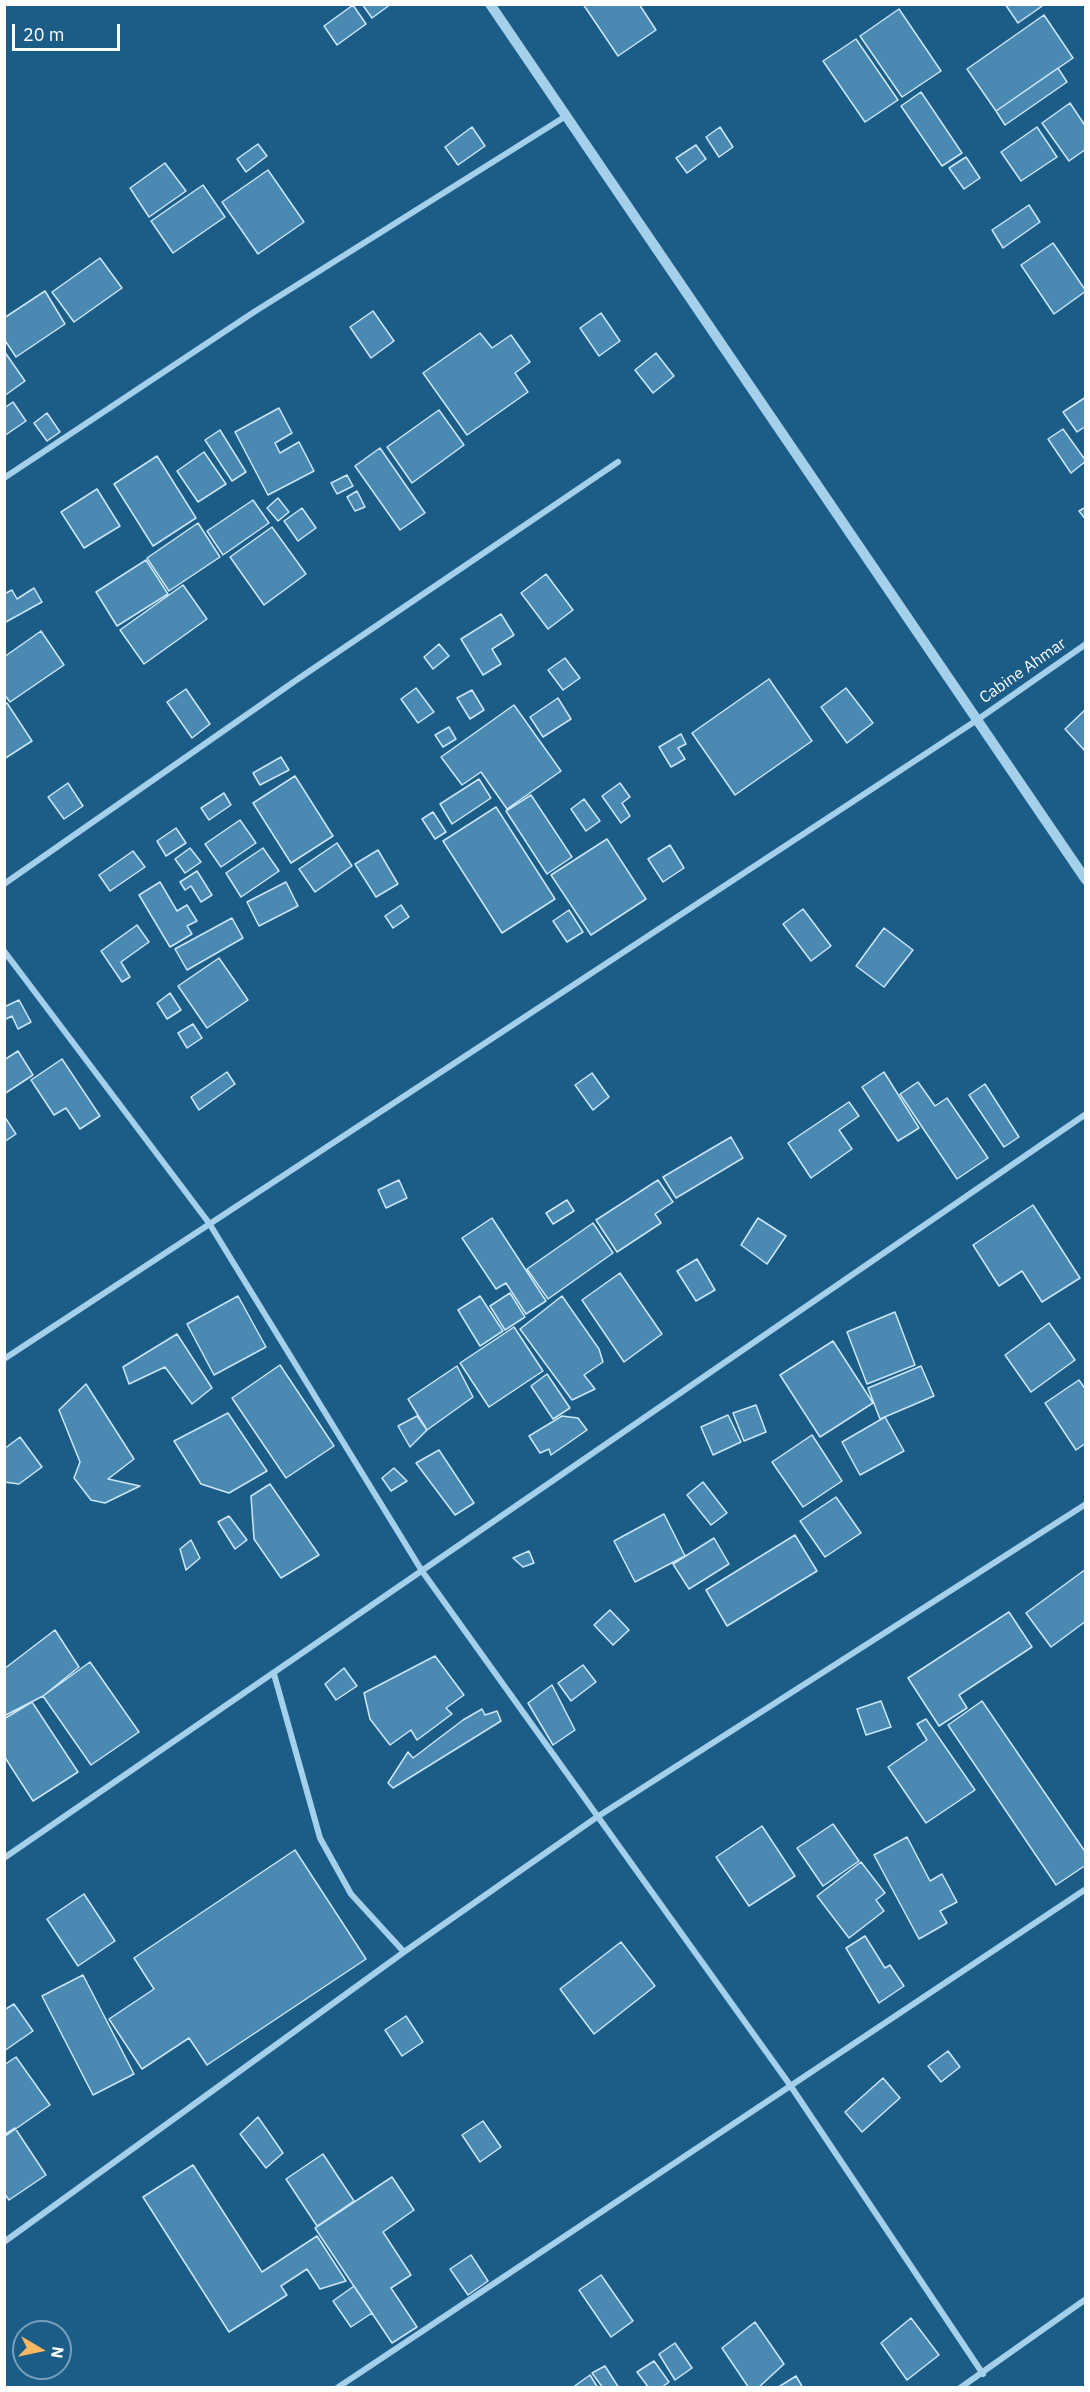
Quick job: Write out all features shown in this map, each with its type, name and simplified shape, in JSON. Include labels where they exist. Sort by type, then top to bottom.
[{"type":"street","points":[[490,4],[1086,880]]},
{"type":"street","points":[[4,478],[254,312],[566,116]]},
{"type":"street","points":[[4,884],[296,681],[618,462]]},
{"type":"street","name":"Cabine Ahmar","points":[[4,1359],[209,1222],[976,720],[1086,644]]},
{"type":"street","points":[[4,951],[209,1222],[422,1571],[790,2085],[983,2374]]},
{"type":"street","points":[[4,1858],[1086,1114]]},
{"type":"street","points":[[4,2241],[404,1952],[597,1817],[1086,1504]]},
{"type":"street","points":[[274,1674],[320,1838],[351,1894],[404,1952]]},
{"type":"street","points":[[337,2388],[1086,1889]]},
{"type":"street","points":[[960,2388],[983,2374],[1086,2299]]},
{"type":"building","points":[[362,4],[391,4],[372,18]]},
{"type":"building","points":[[583,4],[639,4],[656,30],[618,56]]},
{"type":"building","points":[[1005,4],[1045,4],[1018,23]]},
{"type":"building","points":[[353,5],[366,24],[337,45],[324,26]]},
{"type":"building","points":[[899,9],[941,71],[902,97],[860,36]]},
{"type":"building","points":[[1044,15],[1073,58],[996,111],[967,69]]},
{"type":"building","points":[[856,39],[898,100],[865,122],[823,61]]},
{"type":"building","points":[[1058,68],[1067,82],[1005,125],[996,111]]},
{"type":"building","points":[[921,92],[962,153],[942,166],[901,106]]},
{"type":"building","points":[[1070,103],[1086,127],[1086,149],[1069,161],[1042,123]]},
{"type":"building","points":[[472,127],[485,146],[458,165],[445,147]]},
{"type":"building","points":[[720,127],[733,147],[719,157],[706,137]]},
{"type":"building","points":[[1037,127],[1057,157],[1021,181],[1001,152]]},
{"type":"building","points":[[258,144],[267,156],[246,172],[237,159]]},
{"type":"building","points":[[696,145],[706,159],[687,173],[676,158]]},
{"type":"building","points":[[966,157],[980,178],[964,189],[949,168]]},
{"type":"building","points":[[165,163],[186,191],[149,217],[130,188]]},
{"type":"building","points":[[268,170],[304,222],[258,254],[222,202]]},
{"type":"building","points":[[203,185],[225,217],[173,253],[151,221]]},
{"type":"building","points":[[1029,205],[1040,222],[1003,248],[992,230]]},
{"type":"building","points":[[1053,243],[1086,291],[1054,314],[1021,265]]},
{"type":"building","points":[[100,258],[122,288],[74,322],[52,292]]},
{"type":"building","points":[[45,291],[65,324],[16,357],[4,339],[4,318]]},
{"type":"building","points":[[373,311],[394,341],[371,358],[350,327]]},
{"type":"building","points":[[601,313],[620,341],[599,356],[580,328]]},
{"type":"building","points":[[480,333],[492,348],[511,335],[530,362],[515,373],[528,392],[467,435],[423,373]]},
{"type":"building","points":[[4,351],[25,381],[4,396]]},
{"type":"building","points":[[656,353],[674,376],[653,393],[635,370]]},
{"type":"building","points":[[1086,397],[1086,426],[1077,432],[1063,412]]},
{"type":"building","points":[[13,402],[26,421],[4,436],[4,408]]},
{"type":"building","points":[[279,408],[292,433],[275,443],[280,453],[299,442],[314,471],[268,495],[235,432]]},
{"type":"building","points":[[439,410],[464,445],[412,483],[387,447]]},
{"type":"building","points":[[47,413],[60,432],[47,441],[34,423]]},
{"type":"building","points":[[1063,429],[1086,461],[1071,473],[1048,439]]},
{"type":"building","points":[[220,430],[246,472],[232,481],[205,440]]},
{"type":"building","points":[[380,448],[425,513],[400,530],[355,466]]},
{"type":"building","points":[[204,452],[226,484],[198,502],[177,471]]},
{"type":"building","points":[[157,456],[196,518],[153,546],[114,484]]},
{"type":"building","points":[[347,475],[353,486],[337,494],[331,483]]},
{"type":"building","points":[[97,489],[120,526],[84,548],[61,512]]},
{"type":"building","points":[[357,491],[365,507],[355,511],[347,497]]},
{"type":"building","points":[[278,498],[289,512],[278,521],[267,508]]},
{"type":"building","points":[[253,500],[269,523],[223,555],[207,531]]},
{"type":"building","points":[[1086,507],[1086,520],[1079,511]]},
{"type":"building","points":[[302,508],[316,528],[298,541],[284,521]]},
{"type":"building","points":[[198,523],[220,557],[169,591],[147,558]]},
{"type":"building","points":[[272,527],[306,574],[264,605],[230,557]]},
{"type":"building","points":[[146,560],[168,594],[117,626],[96,592]]},
{"type":"building","points":[[546,574],[573,610],[548,629],[521,593]]},
{"type":"building","points":[[183,585],[207,619],[144,664],[120,630]]},
{"type":"building","points":[[34,588],[42,602],[4,623],[4,594],[12,590],[17,599]]},
{"type":"building","points":[[501,614],[514,635],[492,649],[501,664],[483,675],[461,639]]},
{"type":"building","points":[[41,631],[64,665],[10,702],[4,694],[4,657]]},
{"type":"building","points":[[439,644],[449,656],[433,669],[424,657]]},
{"type":"building","points":[[565,658],[580,678],[563,690],[548,670]]},
{"type":"building","points":[[769,679],[812,741],[735,795],[692,733]]},
{"type":"building","points":[[416,688],[434,712],[418,723],[401,699]]},
{"type":"building","points":[[846,688],[873,723],[847,743],[821,707]]},
{"type":"building","points":[[186,689],[210,724],[192,738],[167,702]]},
{"type":"building","points":[[472,690],[484,710],[470,719],[457,698]]},
{"type":"building","points":[[558,698],[571,719],[543,737],[530,717]]},
{"type":"building","points":[[7,703],[32,741],[4,759],[4,705]]},
{"type":"building","points":[[514,705],[561,771],[507,809],[481,772],[462,785],[441,757]]},
{"type":"building","points":[[1086,709],[1086,751],[1085,751],[1065,729]]},
{"type":"building","points":[[449,727],[456,739],[443,747],[435,735]]},
{"type":"building","points":[[681,734],[686,744],[678,748],[685,759],[671,767],[659,747]]},
{"type":"building","points":[[281,757],[289,770],[260,785],[253,773]]},
{"type":"building","points":[[295,776],[333,836],[291,863],[253,803]]},
{"type":"building","points":[[479,779],[491,798],[452,824],[440,804]]},
{"type":"building","points":[[68,783],[83,806],[64,819],[48,797]]},
{"type":"building","points":[[620,783],[630,797],[622,803],[630,816],[621,823],[602,796]]},
{"type":"building","points":[[224,793],[231,805],[209,820],[201,808]]},
{"type":"building","points":[[531,795],[572,857],[547,874],[506,811]]},
{"type":"building","points":[[584,799],[600,821],[586,831],[571,809]]},
{"type":"building","points":[[496,807],[555,899],[502,933],[443,841]]},
{"type":"building","points":[[433,812],[446,832],[435,839],[422,819]]},
{"type":"building","points":[[240,820],[256,843],[221,867],[205,844]]},
{"type":"building","points":[[176,828],[186,843],[166,856],[157,841]]},
{"type":"building","points":[[607,839],[646,899],[591,935],[551,875]]},
{"type":"building","points":[[337,843],[352,866],[315,892],[299,869]]},
{"type":"building","points":[[670,845],[684,868],[663,882],[648,859]]},
{"type":"building","points":[[190,848],[201,862],[185,873],[175,859]]},
{"type":"building","points":[[263,848],[279,871],[241,897],[226,873]]},
{"type":"building","points":[[378,850],[398,884],[376,897],[355,864]]},
{"type":"building","points":[[133,851],[145,867],[110,891],[99,875]]},
{"type":"building","points":[[197,871],[212,895],[201,902],[191,886],[185,890],[180,882]]},
{"type":"building","points":[[160,882],[177,911],[187,905],[197,921],[187,926],[192,934],[170,947],[139,895]]},
{"type":"building","points":[[286,882],[298,906],[259,926],[247,902]]},
{"type":"building","points":[[401,905],[409,917],[393,928],[385,916]]},
{"type":"building","points":[[803,909],[831,946],[811,961],[783,924]]},
{"type":"building","points":[[569,910],[583,932],[567,942],[553,921]]},
{"type":"building","points":[[232,918],[243,938],[187,970],[175,949]]},
{"type":"building","points":[[137,925],[149,942],[121,962],[130,977],[122,982],[101,951]]},
{"type":"building","points":[[884,928],[913,950],[884,987],[856,966]]},
{"type":"building","points":[[219,958],[248,1000],[207,1028],[178,986]]},
{"type":"building","points":[[170,993],[181,1010],[167,1019],[157,1003]]},
{"type":"building","points":[[19,1000],[31,1022],[18,1029],[12,1016],[4,1020],[4,1007]]},
{"type":"building","points":[[193,1024],[202,1038],[187,1048],[178,1033]]},
{"type":"building","points":[[18,1051],[33,1075],[4,1094],[4,1060]]},
{"type":"building","points":[[62,1059],[100,1116],[80,1129],[66,1108],[54,1115],[31,1080]]},
{"type":"building","points":[[227,1072],[235,1084],[199,1110],[191,1097]]},
{"type":"building","points":[[884,1072],[919,1128],[898,1141],[862,1087]]},
{"type":"building","points":[[592,1073],[609,1097],[593,1110],[575,1085]]},
{"type":"building","points":[[918,1082],[935,1106],[947,1098],[988,1158],[957,1179],[900,1094]]},
{"type":"building","points":[[985,1084],[1019,1137],[1004,1147],[969,1095]]},
{"type":"building","points":[[849,1102],[859,1116],[839,1130],[852,1149],[811,1178],[788,1143]]},
{"type":"building","points":[[4,1116],[16,1134],[4,1142]]},
{"type":"building","points":[[731,1137],[743,1158],[676,1198],[663,1177]]},
{"type":"building","points":[[399,1180],[407,1198],[386,1208],[378,1190]]},
{"type":"building","points":[[658,1180],[673,1202],[655,1214],[661,1223],[617,1252],[596,1220]]},
{"type":"building","points":[[567,1200],[574,1211],[553,1224],[546,1213]]},
{"type":"building","points":[[1033,1205],[1080,1278],[1042,1302],[1022,1271],[999,1286],[973,1245]]},
{"type":"building","points":[[492,1218],[546,1301],[526,1314],[506,1283],[496,1289],[462,1238]]},
{"type":"building","points":[[758,1218],[786,1236],[767,1264],[741,1245]]},
{"type":"building","points":[[593,1223],[613,1253],[548,1299],[527,1269]]},
{"type":"building","points":[[697,1259],[715,1290],[696,1301],[677,1271]]},
{"type":"building","points":[[620,1273],[662,1334],[624,1362],[582,1300]]},
{"type":"building","points":[[510,1293],[525,1317],[505,1330],[490,1306]]},
{"type":"building","points":[[238,1296],[266,1347],[214,1375],[187,1324]]},
{"type":"building","points":[[480,1296],[503,1331],[480,1346],[458,1310]]},
{"type":"building","points":[[562,1296],[599,1349],[603,1362],[584,1375],[595,1389],[572,1400],[520,1329]]},
{"type":"building","points":[[895,1312],[915,1365],[867,1384],[847,1332]]},
{"type":"building","points":[[1049,1323],[1075,1360],[1031,1392],[1005,1355]]},
{"type":"building","points":[[514,1327],[543,1371],[489,1407],[460,1363]]},
{"type":"building","points":[[177,1334],[212,1388],[192,1404],[165,1367],[129,1384],[123,1367]]},
{"type":"building","points":[[833,1341],[873,1403],[820,1437],[780,1375]]},
{"type":"building","points":[[280,1365],[334,1446],[286,1478],[232,1398]]},
{"type":"building","points":[[457,1366],[473,1397],[427,1430],[408,1399]]},
{"type":"building","points":[[921,1366],[934,1396],[880,1419],[868,1388]]},
{"type":"building","points":[[547,1374],[570,1408],[553,1419],[531,1386]]},
{"type":"building","points":[[1079,1380],[1086,1390],[1086,1443],[1076,1450],[1045,1403]]},
{"type":"building","points":[[86,1384],[134,1459],[108,1479],[140,1486],[105,1503],[91,1500],[74,1478],[80,1462],[59,1410]]},
{"type":"building","points":[[756,1405],[766,1432],[744,1441],[733,1413]]},
{"type":"building","points":[[228,1413],[267,1471],[229,1493],[201,1484],[174,1441]]},
{"type":"building","points":[[728,1415],[741,1442],[713,1455],[701,1427]]},
{"type":"building","points":[[417,1416],[427,1430],[410,1447],[398,1426]]},
{"type":"building","points":[[562,1416],[578,1418],[587,1430],[551,1455],[549,1449],[540,1453],[529,1436]]},
{"type":"building","points":[[885,1417],[904,1451],[860,1475],[842,1442]]},
{"type":"building","points":[[812,1435],[842,1481],[803,1507],[772,1462]]},
{"type":"building","points":[[20,1437],[42,1467],[19,1484],[4,1482],[4,1449]]},
{"type":"building","points":[[439,1450],[474,1503],[455,1515],[416,1463]]},
{"type":"building","points":[[394,1468],[407,1481],[391,1491],[382,1478]]},
{"type":"building","points":[[703,1482],[727,1513],[711,1525],[687,1495]]},
{"type":"building","points":[[270,1484],[319,1555],[281,1578],[254,1539],[251,1496]]},
{"type":"building","points":[[836,1497],[861,1533],[825,1557],[800,1521]]},
{"type":"building","points":[[664,1514],[685,1556],[635,1582],[614,1541]]},
{"type":"building","points":[[229,1516],[247,1540],[235,1549],[218,1522]]},
{"type":"building","points":[[795,1535],[817,1571],[727,1626],[706,1590]]},
{"type":"building","points":[[714,1538],[729,1564],[689,1589],[673,1564]]},
{"type":"building","points":[[191,1540],[200,1558],[186,1570],[180,1549]]},
{"type":"building","points":[[529,1551],[534,1563],[523,1567],[513,1558]]},
{"type":"building","points":[[1086,1569],[1086,1621],[1051,1647],[1026,1613]]},
{"type":"building","points":[[610,1610],[629,1630],[613,1645],[594,1625]]},
{"type":"building","points":[[1009,1612],[1032,1647],[959,1695],[967,1708],[939,1726],[908,1678]]},
{"type":"building","points":[[55,1630],[79,1667],[43,1696],[4,1716],[4,1669]]},
{"type":"building","points":[[435,1656],[464,1695],[446,1708],[452,1714],[417,1740],[411,1730],[390,1745],[370,1719],[364,1693]]},
{"type":"building","points":[[90,1662],[139,1732],[91,1765],[43,1696]]},
{"type":"building","points":[[583,1665],[596,1682],[571,1701],[558,1683]]},
{"type":"building","points":[[344,1668],[357,1686],[336,1700],[325,1684]]},
{"type":"building","points":[[552,1685],[575,1730],[553,1745],[528,1703]]},
{"type":"building","points":[[881,1701],[891,1727],[866,1735],[857,1709]]},
{"type":"building","points":[[982,1701],[1086,1853],[1086,1865],[1056,1885],[948,1725]]},
{"type":"building","points":[[32,1702],[78,1772],[33,1801],[4,1756],[4,1719]]},
{"type":"building","points":[[482,1709],[485,1715],[497,1711],[501,1721],[393,1788],[388,1783],[408,1752],[413,1758],[463,1720]]},
{"type":"building","points":[[926,1719],[975,1790],[926,1823],[888,1767],[927,1740],[917,1724]]},
{"type":"building","points":[[833,1824],[859,1861],[823,1886],[797,1848]]},
{"type":"building","points":[[762,1826],[795,1876],[749,1906],[716,1857]]},
{"type":"building","points":[[907,1837],[930,1881],[942,1874],[957,1902],[940,1911],[947,1923],[919,1939],[874,1855]]},
{"type":"building","points":[[295,1850],[366,1959],[207,2065],[189,2038],[142,2069],[109,2019],[154,1989],[134,1958]]},
{"type":"building","points":[[861,1862],[885,1893],[876,1900],[884,1911],[849,1938],[817,1896]]},
{"type":"building","points":[[84,1894],[115,1941],[78,1966],[47,1919]]},
{"type":"building","points":[[865,1936],[885,1968],[890,1965],[904,1986],[879,2003],[846,1948]]},
{"type":"building","points":[[621,1942],[655,1986],[594,2034],[560,1989]]},
{"type":"building","points":[[83,1975],[134,2074],[93,2095],[42,1996]]},
{"type":"building","points":[[14,2004],[33,2031],[4,2051],[4,2010]]},
{"type":"building","points":[[406,2016],[423,2042],[402,2056],[385,2030]]},
{"type":"building","points":[[948,2051],[960,2067],[941,2082],[928,2066]]},
{"type":"building","points":[[16,2057],[50,2105],[4,2137],[4,2065]]},
{"type":"building","points":[[883,2078],[900,2098],[862,2132],[845,2112]]},
{"type":"building","points":[[258,2117],[283,2153],[266,2168],[240,2134]]},
{"type":"building","points":[[483,2121],[501,2147],[480,2162],[462,2135]]},
{"type":"building","points":[[15,2128],[46,2175],[9,2200],[4,2193],[4,2135]]},
{"type":"building","points":[[323,2154],[354,2201],[317,2226],[286,2179]]},
{"type":"building","points":[[193,2165],[262,2272],[317,2236],[346,2281],[320,2289],[307,2269],[281,2286],[287,2295],[229,2332],[143,2197]]},
{"type":"building","points":[[392,2177],[414,2210],[383,2232],[411,2275],[391,2288],[417,2327],[392,2343],[315,2228]]},
{"type":"building","points":[[471,2255],[488,2281],[468,2295],[450,2269]]},
{"type":"building","points":[[601,2275],[633,2321],[611,2337],[579,2290]]},
{"type":"building","points":[[354,2286],[372,2313],[351,2327],[333,2301]]},
{"type":"building","points":[[911,2318],[939,2355],[907,2380],[881,2343]]},
{"type":"building","points":[[755,2322],[784,2364],[758,2388],[749,2388],[722,2348]]},
{"type":"building","points":[[675,2343],[692,2368],[675,2380],[659,2354]]},
{"type":"building","points":[[654,2361],[669,2382],[661,2388],[649,2388],[637,2372]]},
{"type":"building","points":[[605,2366],[619,2388],[603,2388],[592,2373]]},
{"type":"building","points":[[590,2375],[598,2388],[572,2388]]},
{"type":"building","points":[[796,2376],[803,2388],[777,2388]]}]
